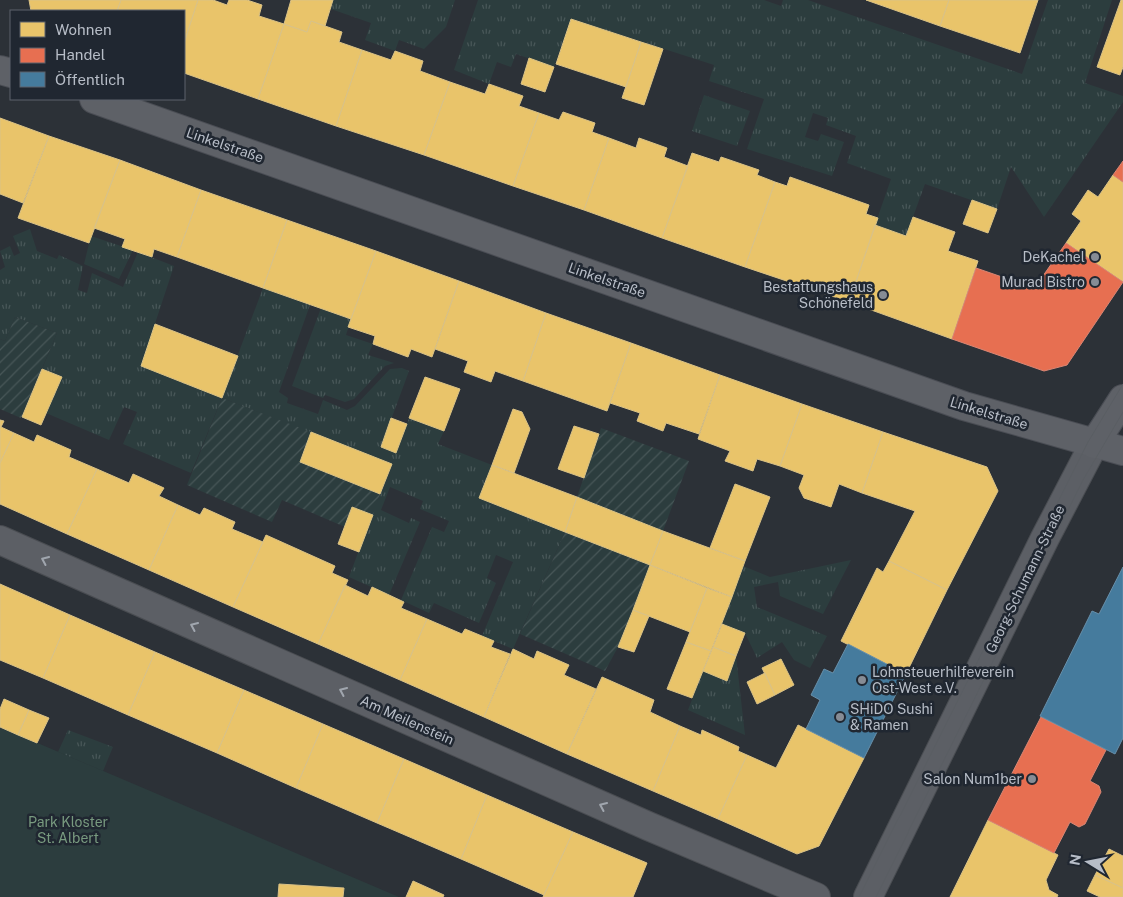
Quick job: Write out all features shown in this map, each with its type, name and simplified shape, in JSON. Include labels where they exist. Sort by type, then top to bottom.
[{"type":"main road","name":"Linkelstraße","points":[[97,100],[964,406],[1123,452]]},
{"type":"main road","name":"Georg-Schumann-Straße","points":[[1094,444],[1123,399]]},
{"type":"street","name":"Georg-Schumann-Straße","points":[[868,897],[1053,522],[1094,444]]},
{"type":"street","name":"Am Meilenstein","points":[[0,540],[648,826],[816,897]]},
{"type":"green space","points":[[333,0],[455,0],[446,27],[424,49],[399,40],[395,51],[365,40],[371,23],[331,9]]},
{"type":"green space","points":[[478,0],[764,0],[781,6],[783,0],[808,0],[1022,74],[1048,0],[1112,0],[1085,83],[1123,96],[1123,102],[1044,217],[1011,167],[997,209],[925,184],[906,236],[875,225],[891,179],[847,163],[856,136],[826,125],[828,118],[813,113],[805,137],[818,141],[821,134],[844,142],[832,176],[747,149],[764,99],[709,81],[714,65],[571,19],[554,67],[516,54],[511,67],[497,62],[489,84],[454,70]]},
{"type":"green space","points":[[704,95],[750,111],[737,146],[692,131]]},
{"type":"green space","points":[[30,229],[37,251],[57,259],[59,255],[83,266],[78,290],[87,293],[92,273],[123,287],[138,252],[174,266],[141,366],[222,397],[263,288],[310,305],[279,392],[288,398],[287,403],[318,414],[323,400],[347,410],[355,406],[390,369],[402,368],[409,371],[381,447],[396,453],[409,418],[444,431],[438,444],[492,465],[480,498],[565,532],[513,649],[482,636],[513,562],[496,555],[487,578],[496,583],[479,623],[434,603],[429,613],[401,600],[432,527],[444,532],[449,521],[420,509],[423,501],[390,487],[381,510],[409,523],[411,518],[420,522],[389,595],[349,577],[391,464],[222,398],[191,473],[123,444],[137,412],[124,407],[109,440],[46,413],[62,377],[42,369],[57,333],[15,317],[5,341],[0,339],[0,270],[5,267],[0,251],[10,246],[14,256],[20,253],[13,236]]},
{"type":"green space","points":[[91,236],[133,250],[119,279],[84,264]]},
{"type":"green space","points":[[321,308],[351,319],[346,335],[373,344],[368,355],[394,363],[385,366],[354,399],[345,402],[325,395],[323,398],[292,386]]},
{"type":"green space","points":[[15,317],[57,333],[21,418],[0,409],[0,339],[5,341]]},
{"type":"green space","points":[[222,398],[311,432],[300,462],[380,494],[373,515],[345,527],[282,500],[272,522],[187,485]]},
{"type":"green space","points":[[601,428],[689,461],[663,531],[577,497]]},
{"type":"green space","points":[[565,532],[650,565],[618,647],[605,671],[520,634]]},
{"type":"green space","points":[[851,560],[823,614],[780,596],[778,582],[754,587],[757,607],[827,636],[810,668],[794,660],[782,642],[757,658],[745,633],[722,624],[743,566],[770,577]]},
{"type":"green space","points":[[736,656],[745,735],[688,710],[703,671],[727,681]]},
{"type":"green space","name":"Park Kloster St. Albert","points":[[0,727],[399,897],[343,897],[344,888],[279,884],[278,897],[0,897]]},
{"type":"green space","points":[[68,730],[113,747],[103,771],[58,752]]},
{"type":"building: Wohnen","points":[[29,0],[121,0],[117,10],[31,10]]},
{"type":"building: Wohnen","points":[[121,0],[198,0],[185,40],[185,10],[117,10]]},
{"type":"building: Wohnen","points":[[198,0],[213,0],[227,5],[229,0],[247,0],[262,5],[259,16],[284,24],[258,99],[185,73],[185,40]]},
{"type":"building: Wohnen","points":[[291,0],[333,0],[325,26],[311,21],[307,32],[284,24]]},
{"type":"building: Wohnen","points":[[866,0],[949,0],[940,26]]},
{"type":"building: Wohnen","points":[[949,0],[1038,0],[1020,53],[940,26]]},
{"type":"building: Wohnen","points":[[1121,0],[1123,0],[1123,67],[1120,75],[1097,67]]},
{"type":"building: Wohnen","points":[[571,19],[641,42],[626,87],[556,64]]},
{"type":"building: Wohnen","points":[[311,21],[342,32],[339,42],[362,50],[336,126],[258,99],[284,24],[307,32]]},
{"type":"building: Wohnen","points":[[641,42],[663,49],[644,105],[622,98]]},
{"type":"building: Wohnen","points":[[362,50],[391,60],[395,51],[423,61],[420,71],[450,82],[424,155],[336,126]]},
{"type":"building: Wohnen","points":[[529,58],[554,67],[545,92],[521,84]]},
{"type":"building: Wohnen","points":[[450,82],[485,94],[489,84],[523,96],[519,106],[539,113],[513,186],[424,155]]},
{"type":"building: Wohnen","points":[[563,112],[595,123],[592,132],[609,138],[584,210],[513,186],[539,113],[559,120]]},
{"type":"building: Wohnen","points":[[0,118],[49,136],[23,203],[0,194]]},
{"type":"building: Wohnen","points":[[49,136],[120,160],[89,243],[18,218]]},
{"type":"building: Wohnen","points":[[609,138],[636,148],[639,138],[667,148],[664,157],[688,166],[662,238],[584,210]]},
{"type":"building: Wohnen","points":[[692,153],[719,162],[721,157],[759,170],[757,175],[775,182],[745,267],[662,238]]},
{"type":"building: Wohnen","points":[[120,160],[201,190],[177,257],[154,249],[152,257],[122,247],[125,239],[94,228]]},
{"type":"building: Wohnen","points":[[1113,175],[1123,182],[1123,282],[1066,243],[1081,221],[1072,214],[1088,190],[1098,197]]},
{"type":"building: Wohnen","points":[[790,177],[869,205],[866,214],[878,218],[849,302],[745,267],[775,182],[787,186]]},
{"type":"building: Wohnen","points":[[201,190],[287,220],[263,288],[177,257]]},
{"type":"building: Wohnen","points":[[972,200],[997,209],[988,233],[963,224]]},
{"type":"building: Wohnen","points":[[913,217],[955,232],[948,251],[978,261],[952,339],[849,302],[875,225],[906,236]]},
{"type":"building: Wohnen","points":[[287,220],[376,251],[351,319],[263,288]]},
{"type":"building: Wohnen","points":[[376,251],[459,281],[432,357],[411,349],[408,357],[373,344],[375,336],[348,327]]},
{"type":"building: Wohnen","points":[[459,281],[546,313],[523,381],[495,371],[491,382],[464,372],[468,361],[435,349]]},
{"type":"building: Wohnen","points":[[546,313],[631,343],[607,411],[523,381]]},
{"type":"building: Wohnen","points":[[155,324],[238,356],[222,398],[141,366]]},
{"type":"building: Wohnen","points":[[631,343],[720,375],[699,434],[666,423],[663,431],[637,421],[640,413],[610,403]]},
{"type":"building: Wohnen","points":[[42,369],[62,377],[41,425],[22,417]]},
{"type":"building: Wohnen","points":[[720,375],[802,404],[780,466],[757,459],[753,471],[725,461],[730,451],[698,439]]},
{"type":"building: Wohnen","points":[[425,377],[460,389],[444,431],[409,418]]},
{"type":"building: Wohnen","points":[[802,404],[883,432],[862,493],[839,484],[831,507],[804,498],[799,488],[804,475],[780,466]]},
{"type":"building: Wohnen","points":[[513,409],[522,412],[530,429],[514,473],[492,465]]},
{"type":"building: Wohnen","points":[[391,418],[407,424],[396,453],[381,447]]},
{"type":"building: Wohnen","points":[[0,420],[4,421],[1,427],[14,433],[0,463]]},
{"type":"building: Wohnen","points":[[574,426],[599,434],[584,478],[558,469]]},
{"type":"building: Wohnen","points":[[311,432],[392,464],[380,494],[300,462]]},
{"type":"building: Wohnen","points":[[883,432],[987,467],[998,491],[947,590],[889,561],[915,511],[862,493]]},
{"type":"building: Wohnen","points":[[14,433],[34,442],[37,435],[71,450],[69,457],[97,469],[67,534],[0,504],[0,463]]},
{"type":"building: Wohnen","points":[[492,465],[577,497],[565,532],[479,498]]},
{"type":"building: Wohnen","points":[[97,469],[129,483],[133,474],[164,488],[159,496],[178,505],[149,570],[67,534]]},
{"type":"building: Wohnen","points":[[735,484],[770,497],[745,561],[710,548]]},
{"type":"building: Wohnen","points":[[577,497],[663,531],[650,565],[565,532]]},
{"type":"building: Wohnen","points":[[178,505],[200,515],[204,508],[235,522],[232,529],[263,542],[233,607],[149,570]]},
{"type":"building: Wohnen","points":[[352,507],[373,515],[359,552],[338,544]]},
{"type":"building: Wohnen","points":[[663,531],[745,561],[732,597],[650,565]]},
{"type":"building: Wohnen","points":[[266,535],[335,566],[332,573],[348,580],[318,644],[233,607]]},
{"type":"building: Wohnen","points":[[889,561],[947,590],[906,674],[841,641],[877,568],[883,572]]},
{"type":"building: Wohnen","points":[[650,565],[707,588],[690,632],[633,610]]},
{"type":"building: Wohnen","points":[[0,584],[70,615],[43,678],[0,660]]},
{"type":"building: Wohnen","points":[[345,585],[368,596],[372,587],[404,602],[401,608],[427,619],[400,680],[318,644]]},
{"type":"building: Wohnen","points":[[707,588],[732,597],[711,651],[686,642]]},
{"type":"building: Wohnen","points":[[633,610],[649,616],[634,652],[618,647]]},
{"type":"building: Wohnen","points":[[70,615],[155,652],[128,715],[43,678]]},
{"type":"building: Wohnen","points":[[427,619],[462,634],[465,629],[494,641],[491,647],[510,654],[484,717],[400,680]]},
{"type":"building: Wohnen","points":[[722,624],[745,633],[736,656],[713,647]]},
{"type":"building: Wohnen","points":[[686,642],[711,651],[692,698],[667,689]]},
{"type":"building: Wohnen","points":[[713,647],[736,656],[727,681],[703,671]]},
{"type":"building: Wohnen","points":[[513,649],[534,659],[537,651],[569,665],[564,675],[596,689],[567,754],[484,717]]},
{"type":"building: Wohnen","points":[[155,652],[244,690],[217,753],[128,715]]},
{"type":"building: Wohnen","points":[[781,659],[794,685],[775,695],[762,668]]},
{"type":"building: Wohnen","points":[[765,673],[775,695],[757,704],[747,682]]},
{"type":"building: Wohnen","points":[[602,677],[654,700],[650,712],[680,726],[653,791],[567,754]]},
{"type":"building: Wohnen","points":[[244,690],[323,724],[296,788],[217,753]]},
{"type":"building: Wohnen","points":[[4,699],[29,710],[18,735],[0,727],[0,709]]},
{"type":"building: Wohnen","points":[[29,710],[49,718],[37,743],[18,735]]},
{"type":"building: Wohnen","points":[[323,724],[404,759],[377,823],[296,788]]},
{"type":"building: Wohnen","points":[[798,725],[864,758],[819,846],[797,854],[718,819],[747,755],[776,768]]},
{"type":"building: Wohnen","points":[[680,726],[701,735],[702,730],[739,747],[738,751],[747,755],[718,819],[653,791]]},
{"type":"building: Wohnen","points":[[404,759],[487,795],[461,859],[377,823]]},
{"type":"building: Wohnen","points":[[487,795],[573,832],[544,895],[461,859]]},
{"type":"building: Wohnen","points":[[988,820],[1058,855],[1046,880],[1049,890],[1058,895],[1057,897],[950,897]]},
{"type":"building: Wohnen","points":[[573,832],[647,863],[633,897],[543,897]]},
{"type":"building: Wohnen","points":[[1109,849],[1123,856],[1123,888],[1095,875]]},
{"type":"building: Wohnen","points":[[1095,875],[1123,888],[1123,897],[1100,897],[1087,891]]},
{"type":"building: Wohnen","points":[[413,881],[444,895],[443,897],[406,897]]},
{"type":"building: Wohnen","points":[[279,884],[344,888],[343,897],[278,897]]},
{"type":"building: Handel","points":[[1123,161],[1123,182],[1113,175]]},
{"type":"building: Handel","points":[[1066,243],[1123,282],[1067,365],[1044,371],[952,339],[976,268],[1031,287],[1038,283]]},
{"type":"building: Handel","points":[[1041,717],[1106,750],[1090,781],[1099,786],[1101,792],[1085,824],[1079,827],[1070,822],[1054,853],[988,820]]},
{"type":"building: Öffentlich","points":[[1123,567],[1123,738],[1115,754],[1040,716],[1092,611],[1099,614]]},
{"type":"building: Öffentlich","points":[[848,644],[906,674],[864,758],[806,729],[820,700],[811,695],[824,669],[833,673]]},
{"type":"tram line","points":[[859,897],[1088,442],[1123,384]]},
{"type":"tram line","points":[[876,897],[1083,480],[1123,412]]},
{"type":"place","name":"DeKachel","points":[[1095,257]]},
{"type":"place","name":"Murad Bistro","points":[[1095,282]]},
{"type":"place","name":"Bestattungshaus Schönefeld","points":[[883,295]]},
{"type":"place","name":"Lohnsteuerhilfeverein Ost-West e.V.","points":[[862,680]]},
{"type":"place","name":"SHiDO Sushi & Ramen","points":[[840,717]]},
{"type":"place","name":"Salon Num1ber","points":[[1032,779]]}]
